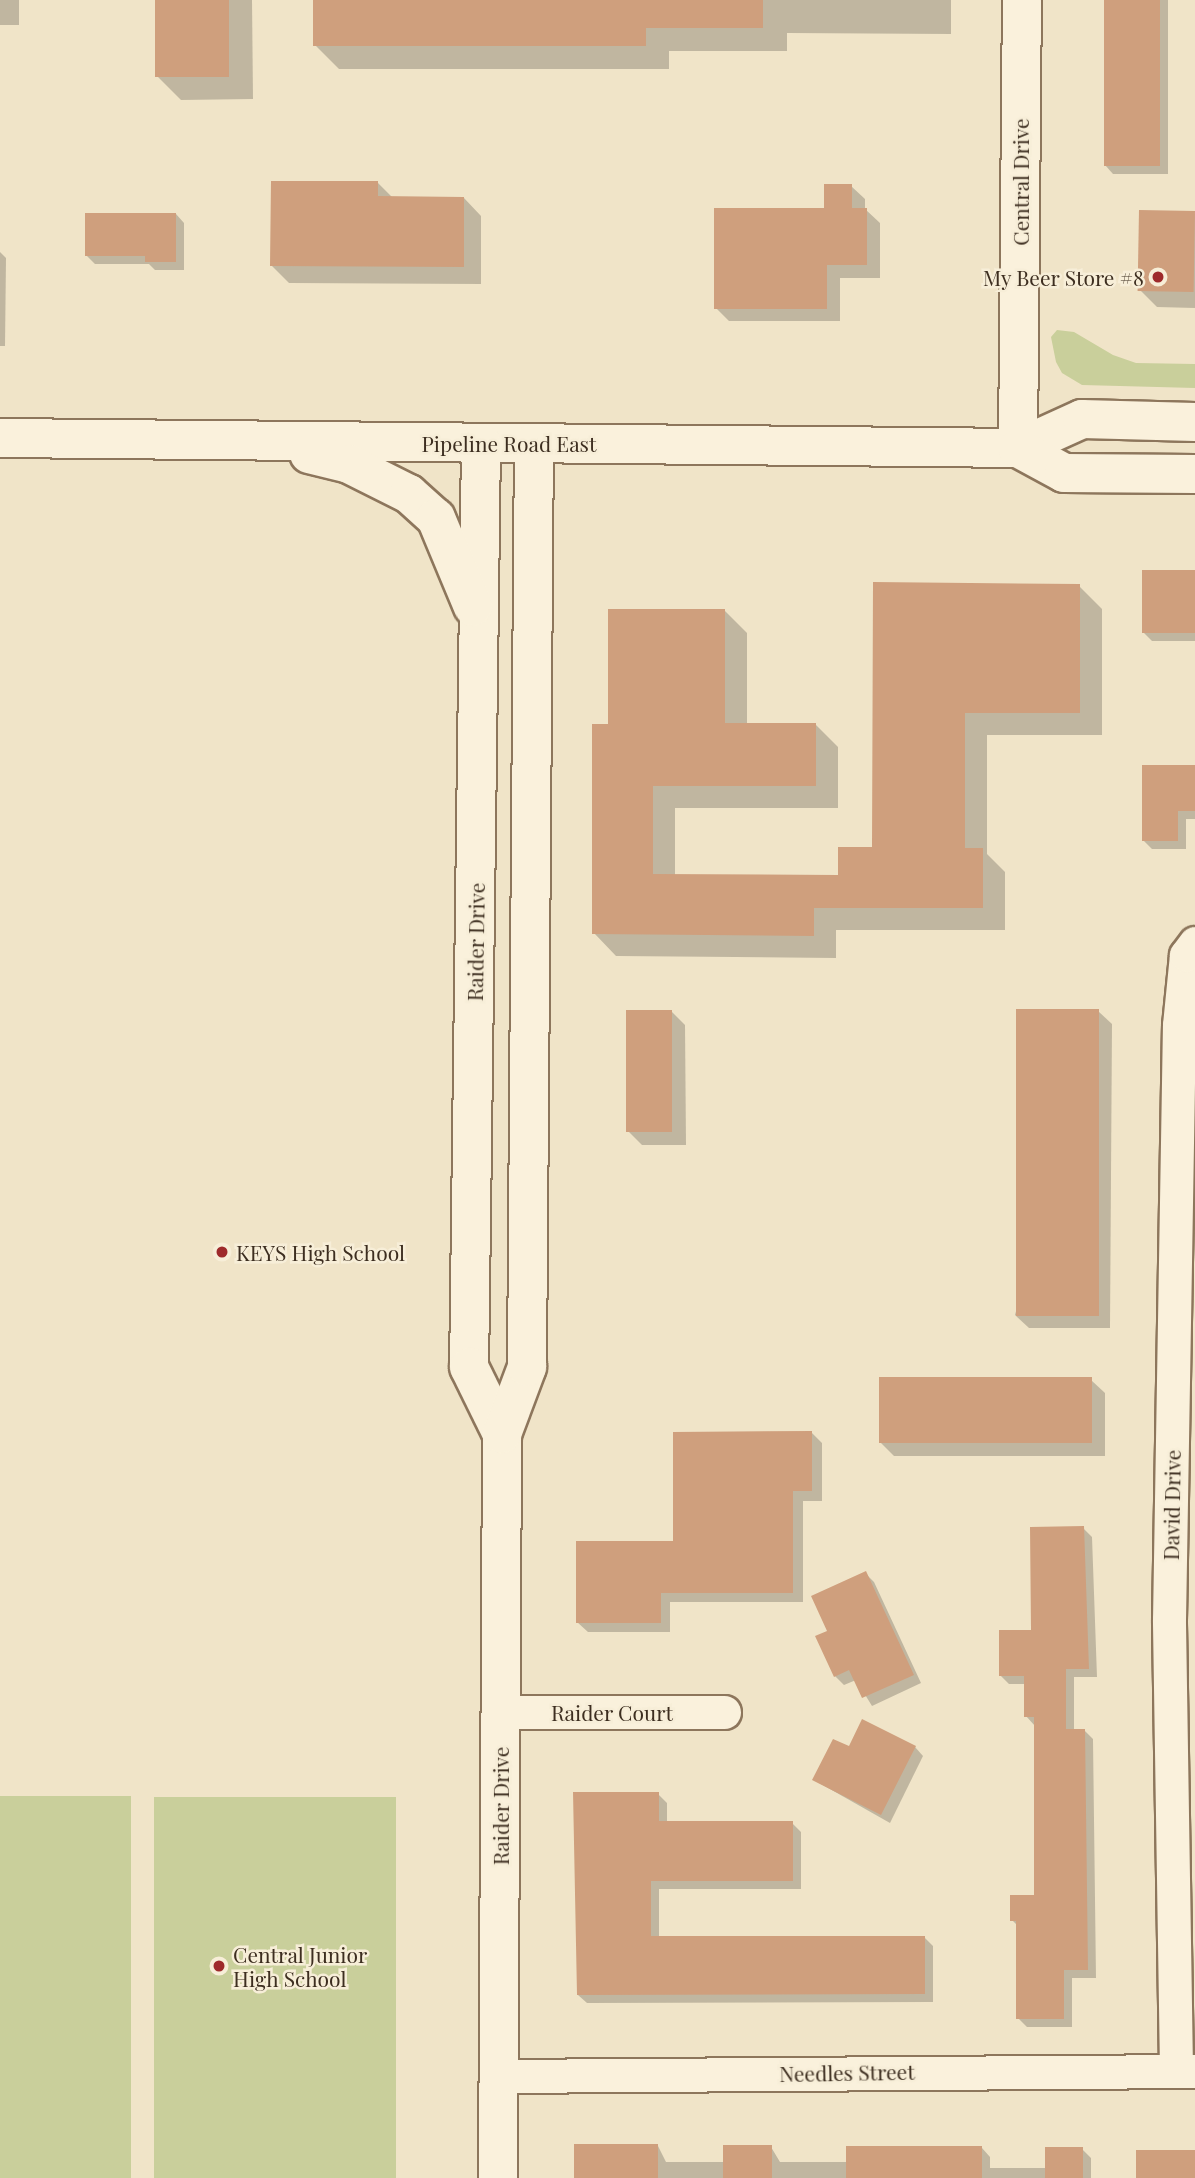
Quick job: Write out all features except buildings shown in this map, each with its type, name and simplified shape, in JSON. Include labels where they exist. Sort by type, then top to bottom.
[{"type":"main road","name":"Central Drive","points":[[1018,448],[1022,0]]},
{"type":"main road","points":[[1018,448],[1082,419],[1195,422]]},
{"type":"main road","name":"Pipeline Road East","points":[[0,438],[1018,448]]},
{"type":"main road","points":[[252,440],[349,464],[409,494],[436,518],[480,624]]},
{"type":"main road","name":"Raider Drive","points":[[481,443],[469,1367],[502,1434]]},
{"type":"main road","name":"Raider Drive","points":[[498,2178],[502,1434],[527,1367],[534,443]]},
{"type":"main road","points":[[1018,448],[1064,473],[1195,474]]},
{"type":"main road","points":[[477,806],[532,806]]},
{"type":"street","name":"David Drive","points":[[1186,2070],[1169,1620],[1178,1053],[1186,955],[1195,943]]},
{"type":"street","name":"Raider Court","points":[[500,1712],[724,1712]]},
{"type":"street","name":"Needles Street","points":[[499,2076],[1186,2070]]},
{"type":"green space","points":[[1057,330],[1074,332],[1113,355],[1136,363],[1195,364],[1195,388],[1082,385],[1062,373],[1056,362],[1051,337]]},
{"type":"green space","points":[[0,1796],[131,1796],[131,2178],[0,2178]]},
{"type":"green space","points":[[154,1797],[396,1797],[396,2178],[154,2178]]},
{"type":"place","name":"My Beer Store #8","points":[[1158,277]]},
{"type":"place","name":"KEYS High School","points":[[222,1252]]},
{"type":"place","name":"Central Junior High School","points":[[219,1966]]}]
